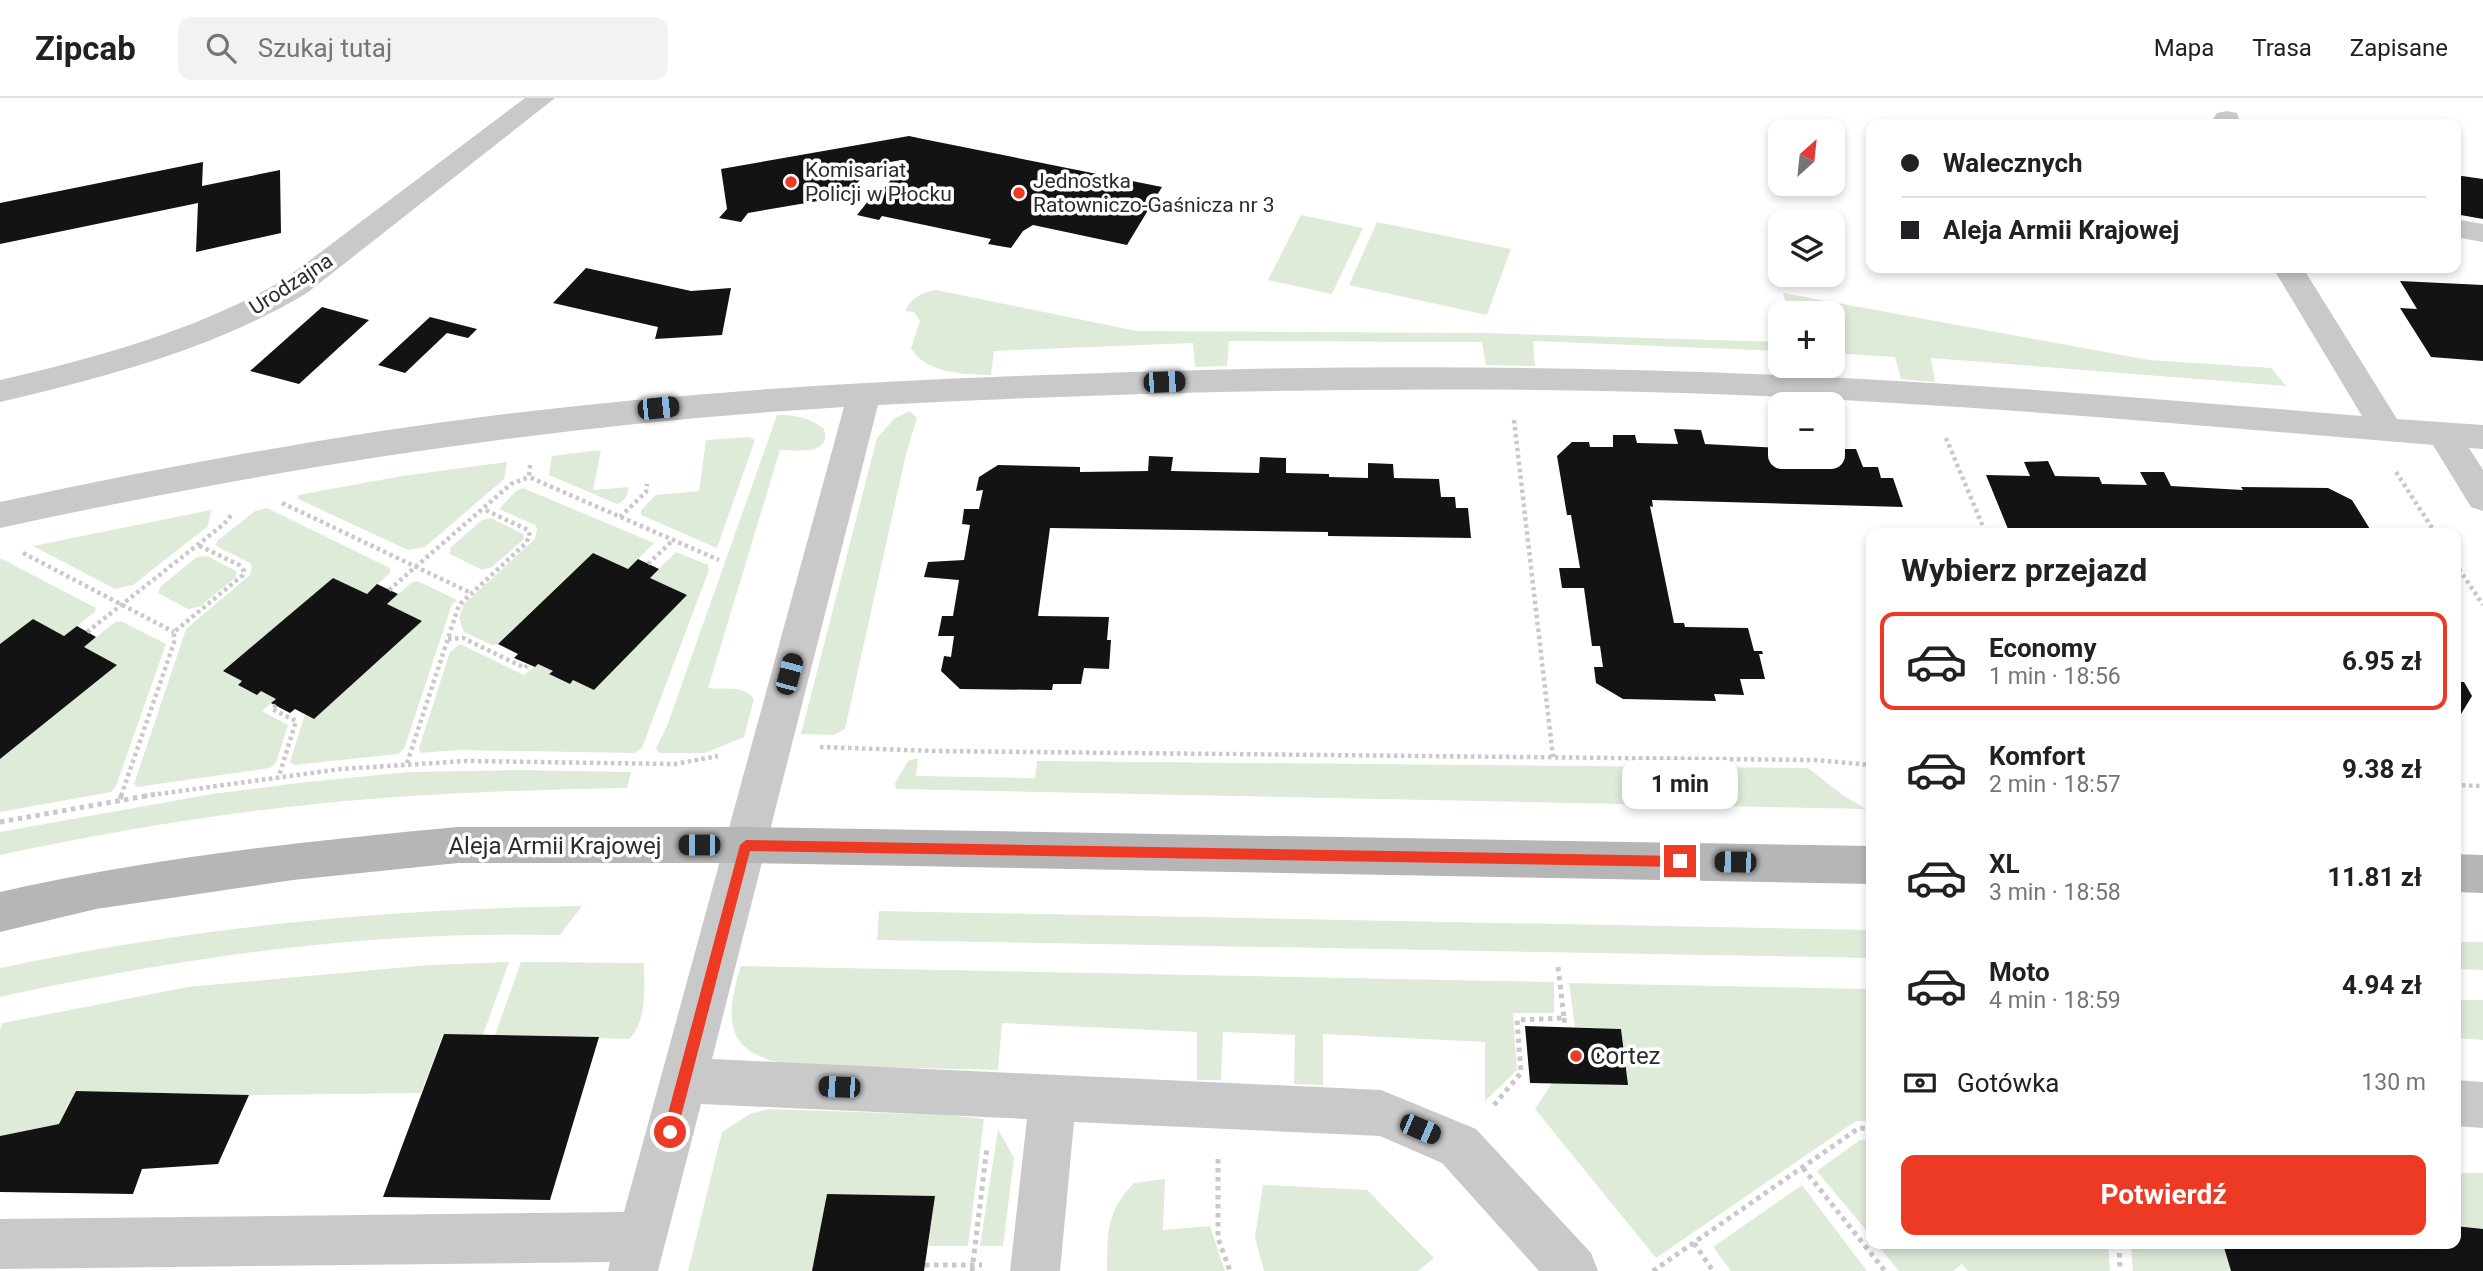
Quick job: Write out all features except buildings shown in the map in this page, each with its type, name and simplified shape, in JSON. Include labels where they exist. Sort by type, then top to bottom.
[{"type":"street","name":"Urodzajna","points":[[0,391],[109,366],[257,309],[296,286],[542,98]]},
{"type":"street","points":[[2461,229],[2483,233]]},
{"type":"street","points":[[2291,273],[2387,430]]},
{"type":"street","points":[[0,515],[147,484],[371,444],[674,407],[864,394],[1213,380],[1573,379],[1875,391],[2483,437]]},
{"type":"street","points":[[0,1244],[273,1256],[638,1254],[746,845],[769,747],[864,394]]},
{"type":"street","points":[[2443,434],[2483,498]]},
{"type":"street","name":"Aleja Armii Krajowej","points":[[0,912],[96,890],[368,852],[458,845],[746,845],[1866,865]]},
{"type":"street","points":[[2461,873],[2483,874]]},
{"type":"street","points":[[684,1080],[1381,1113],[1459,1146],[1573,1271]]},
{"type":"street","points":[[1035,1271],[1053,1097]]},
{"type":"street","points":[[2461,1103],[2483,1105]]},
{"type":"path","points":[[1513,415],[1553,757]]},
{"type":"path","points":[[1946,438],[1984,528]]},
{"type":"path","points":[[529,477],[532,454]]},
{"type":"path","points":[[2392,465],[2432,528]]},
{"type":"path","points":[[389,590],[511,484],[529,477],[719,560]]},
{"type":"path","points":[[620,517],[646,492],[647,484]]},
{"type":"path","points":[[283,491],[281,503],[471,593]]},
{"type":"path","points":[[87,632],[224,524],[236,508]]},
{"type":"path","points":[[407,764],[459,605],[526,544],[530,536],[528,530],[483,509]]},
{"type":"path","points":[[648,564],[673,540]]},
{"type":"path","points":[[174,632],[243,575],[244,571],[239,565],[198,545]]},
{"type":"path","points":[[15,549],[174,632]]},
{"type":"path","points":[[2461,572],[2483,605]]},
{"type":"path","points":[[120,799],[174,643],[174,632]]},
{"type":"path","points":[[448,639],[463,638],[525,668],[528,664]]},
{"type":"path","points":[[276,705],[272,709],[296,722],[279,776]]},
{"type":"path","points":[[0,822],[120,799],[279,776],[466,761],[675,764],[711,758],[739,749],[769,747],[946,752],[1815,760],[1866,765]]},
{"type":"path","points":[[2461,785],[2483,786]]},
{"type":"path","points":[[1558,967],[1565,1027]]},
{"type":"path","points":[[1459,1146],[1521,1073],[1517,1020],[1564,1018]]},
{"type":"path","points":[[972,1271],[994,1094]]},
{"type":"path","points":[[1218,1104],[1218,1238],[1230,1271]]},
{"type":"path","points":[[1653,1271],[1859,1128],[1866,1129]]},
{"type":"path","points":[[1803,1168],[1866,1247]]},
{"type":"path","points":[[1694,1243],[1713,1271]]},
{"type":"path","points":[[1867,1249],[1885,1271]]},
{"type":"path","points":[[2119,1249],[2120,1271]]},
{"type":"green space","points":[[1301,215],[1363,228],[1332,294],[1268,280]]},
{"type":"green space","points":[[1377,222],[1511,249],[1487,315],[1349,285]]},
{"type":"green space","points":[[936,290],[1137,331],[1483,333],[1768,342],[1768,351],[1533,341],[1535,366],[1486,365],[1482,342],[1229,341],[1227,366],[1195,367],[1193,343],[994,351],[991,375],[970,374],[935,368],[925,363],[911,348],[920,321],[914,312],[905,311],[918,296]]},
{"type":"green space","points":[[1783,293],[1827,301],[1785,301]]},
{"type":"green space","points":[[1845,304],[2149,360],[2271,368],[2286,386],[1931,358],[1935,382],[1901,379],[1895,357],[1845,354]]},
{"type":"green space","points":[[910,411],[917,418],[906,454],[845,729],[834,735],[801,734],[877,438],[895,418]]},
{"type":"green space","points":[[777,415],[807,419],[824,429],[825,438],[823,444],[811,450],[780,450],[708,688],[739,689],[754,699],[744,737],[705,753],[659,753],[656,748],[667,726]]},
{"type":"green space","points":[[749,437],[755,440],[717,548],[641,515],[641,510],[656,495],[699,491],[706,440]]},
{"type":"green space","points":[[601,450],[593,490],[629,487],[626,498],[620,503],[549,475],[552,456]]},
{"type":"green space","points":[[507,462],[504,479],[425,547],[408,550],[298,499],[298,495],[402,476]]},
{"type":"green space","points":[[523,488],[654,543],[628,569],[593,553],[498,644],[492,645],[464,632],[459,619],[464,604],[535,539],[535,525],[499,509],[516,491]]},
{"type":"green space","points":[[267,508],[390,568],[390,573],[367,594],[333,578],[224,671],[242,681],[238,686],[257,695],[261,691],[276,699],[262,711],[288,725],[276,763],[270,768],[137,787],[134,784],[186,629],[250,575],[250,563],[216,546],[217,541],[255,511]]},
{"type":"green space","points":[[211,510],[208,526],[133,585],[115,589],[33,546]]},
{"type":"green space","points":[[491,518],[523,534],[524,539],[492,567],[482,570],[450,554],[451,547],[482,520]]},
{"type":"green space","points":[[676,552],[708,565],[709,570],[642,748],[634,753],[458,750],[420,753],[419,748],[450,652],[460,644],[524,675],[538,664],[553,671],[550,675],[569,684],[573,680],[594,690],[686,595],[650,578]]},
{"type":"green space","points":[[207,556],[236,571],[236,577],[199,607],[188,609],[158,593],[161,586],[197,557]]},
{"type":"green space","points":[[0,558],[96,608],[95,612],[64,636],[0,644]]},
{"type":"green space","points":[[418,581],[457,600],[452,604],[404,749],[398,754],[294,765],[290,762],[305,714],[314,719],[422,621],[387,604],[411,583]]},
{"type":"green space","points":[[121,621],[166,644],[116,786],[111,792],[0,812],[0,759],[116,665],[84,647],[115,622]]},
{"type":"green space","points":[[918,759],[916,776],[1035,778],[1037,761],[1808,768],[1866,809],[896,789],[895,783],[908,761]]},
{"type":"green space","points":[[409,772],[631,772],[627,788],[457,793],[288,807],[143,828],[0,855],[0,832],[212,794]]},
{"type":"green space","points":[[582,906],[560,935],[419,937],[278,949],[138,970],[0,997],[0,968],[144,941],[362,916]]},
{"type":"green space","points":[[879,911],[1866,930],[1866,958],[877,940]]},
{"type":"green space","points":[[2461,942],[2483,942],[2483,970],[2461,969]]},
{"type":"green space","points":[[509,962],[483,1035],[443,1034],[421,1093],[249,1095],[76,1091],[59,1124],[0,1136],[0,1030],[3,1023],[188,987],[430,965]]},
{"type":"green space","points":[[521,962],[644,963],[644,1003],[635,1031],[629,1039],[495,1035]]},
{"type":"green space","points":[[741,966],[1554,982],[1554,1013],[1513,1013],[1517,1070],[1485,1101],[1485,1042],[1323,1034],[1323,1085],[1294,1084],[1295,1035],[1223,1032],[1221,1080],[1197,1080],[1197,1032],[1002,1023],[998,1070],[794,1065],[772,1061],[755,1054],[743,1045],[736,1034],[732,1021],[732,1005]]},
{"type":"green space","points":[[1569,983],[1866,989],[1866,1121],[1856,1121],[1656,1258],[1535,1109],[1552,1083],[1628,1085],[1621,1029],[1575,1027]]},
{"type":"green space","points":[[2461,1000],[2483,1000],[2483,1040],[2461,1038]]},
{"type":"green space","points":[[768,1109],[947,1115],[984,1119],[968,1246],[928,1246],[935,1196],[827,1194],[812,1271],[688,1271],[722,1132],[750,1114]]},
{"type":"green space","points":[[998,1129],[1014,1158],[1003,1246],[980,1246]]},
{"type":"green space","points":[[1860,1140],[1866,1140],[1866,1230],[1817,1171]]},
{"type":"green space","points":[[2461,1173],[2483,1173],[2483,1229],[2461,1227]]},
{"type":"green space","points":[[1165,1179],[1163,1230],[1210,1226],[1225,1271],[1107,1271],[1108,1234],[1118,1204],[1134,1183]]},
{"type":"green space","points":[[1263,1185],[1367,1190],[1434,1258],[1418,1271],[1264,1271],[1255,1237]]},
{"type":"green space","points":[[1802,1185],[1867,1271],[1731,1271],[1713,1247]]},
{"type":"green space","points":[[1881,1249],[2108,1249],[2110,1271],[1968,1271],[1962,1264],[1953,1271],[1899,1271]]},
{"type":"green space","points":[[2131,1249],[2224,1249],[2231,1271],[2133,1271]]},
{"type":"place","name":"Komisariat Policji w Płocku","points":[[791,182]]},
{"type":"place","name":"Jednostka Ratowniczo-Gaśnicza nr 3","points":[[1019,193]]},
{"type":"place","name":"Cortez","points":[[1576,1056]]},
{"type":"route","points":[[670,1132],[746,845],[1680,861]]}]
